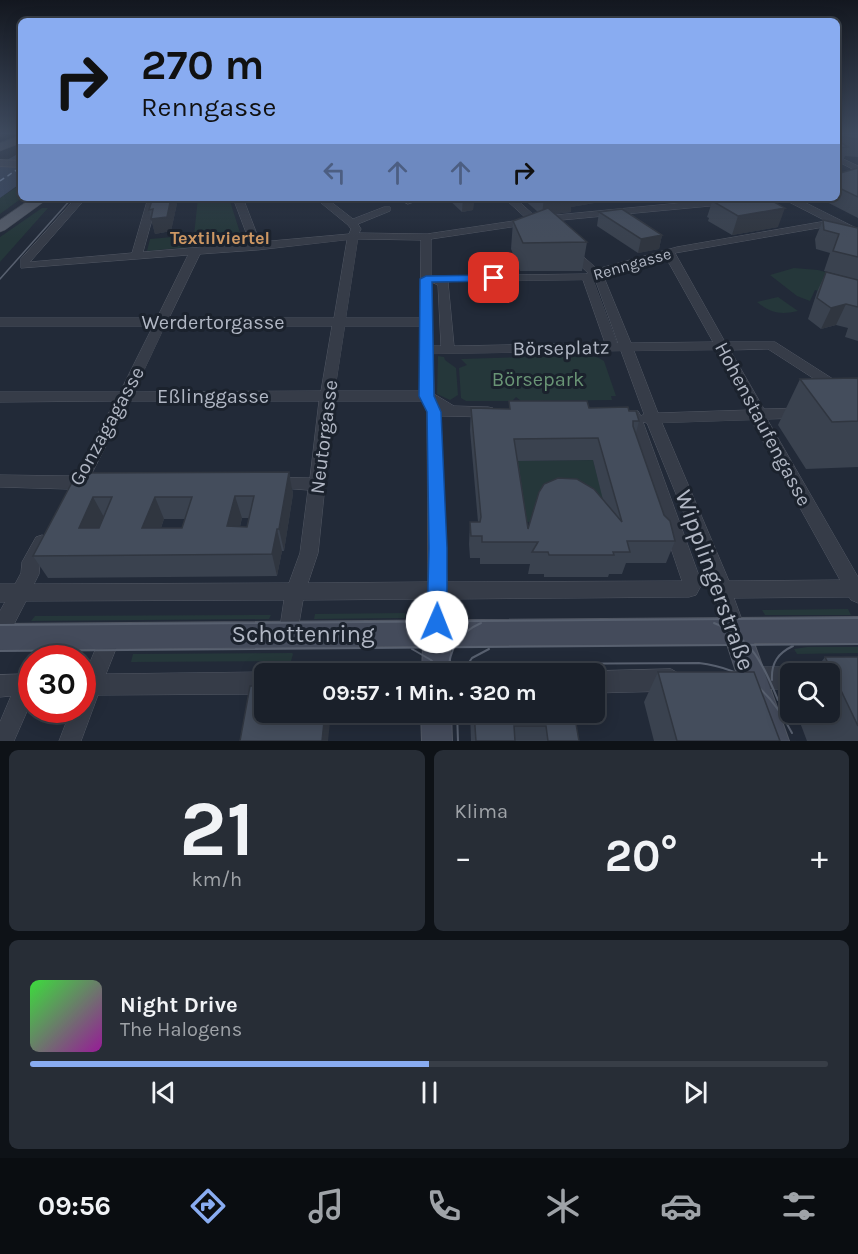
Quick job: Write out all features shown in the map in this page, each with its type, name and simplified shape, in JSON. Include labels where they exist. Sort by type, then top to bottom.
[{"type":"main road","points":[[0,226],[38,201]]},
{"type":"main road","name":"Schottenring","points":[[0,637],[858,630]]},
{"type":"main road","name":"Wipplingerstraße","points":[[736,631],[742,679],[774,741]]},
{"type":"main road","points":[[436,663],[437,633]]},
{"type":"main road","points":[[436,723],[437,741]]},
{"type":"street","points":[[78,201],[25,261],[25,266],[353,238],[428,237],[551,218],[724,201]]},
{"type":"street","points":[[136,257],[152,201]]},
{"type":"street","points":[[239,201],[257,247]]},
{"type":"street","points":[[324,201],[352,223],[387,209]]},
{"type":"street","points":[[512,201],[539,224]]},
{"type":"street","points":[[795,201],[858,233]]},
{"type":"street","name":"Renngasse","points":[[432,279],[591,275],[604,269],[704,244],[835,222]]},
{"type":"street","name":"Neutorgasse","points":[[289,634],[295,592],[302,566],[309,553],[327,396],[356,228],[352,223]]},
{"type":"street","points":[[428,237],[425,240],[432,279],[426,322],[427,396],[442,411],[500,412]]},
{"type":"street","points":[[562,243],[591,275],[619,346],[774,346],[855,408]]},
{"type":"street","name":"Gonzagagasse","points":[[66,500],[86,483],[87,469],[195,252]]},
{"type":"street","name":"Hohenstaufengasse","points":[[669,253],[759,415],[760,425],[857,590]]},
{"type":"street","points":[[432,279],[444,284],[448,350]]},
{"type":"street","name":"Werdertorgasse","points":[[0,322],[426,322]]},
{"type":"street","name":"Börseplatz","points":[[426,350],[619,346],[655,419]]},
{"type":"street","name":"Eßlinggasse","points":[[0,397],[427,396]]},
{"type":"street","points":[[437,633],[442,411]]},
{"type":"street","points":[[617,412],[655,419],[818,412]]},
{"type":"street","name":"Wipplingerstraße","points":[[633,415],[693,584],[689,589]]},
{"type":"street","name":"Wipplingerstraße","points":[[655,419],[723,590],[736,631]]},
{"type":"street","points":[[0,481],[86,483]]},
{"type":"street","points":[[260,482],[318,483]]},
{"type":"street","points":[[0,631],[30,574],[31,562],[50,528]]},
{"type":"street","name":"Schottenring","points":[[0,593],[689,589]]},
{"type":"street","points":[[723,590],[857,590]]},
{"type":"street","points":[[96,667],[111,636]]},
{"type":"street","points":[[742,679],[780,678]]},
{"type":"street","points":[[605,682],[690,680]]},
{"type":"street","points":[[96,685],[254,683]]},
{"type":"street","points":[[0,686],[18,685]]},
{"type":"street","points":[[3,741],[18,709]]},
{"type":"street","points":[[70,741],[77,723]]},
{"type":"green space","points":[[18,186],[18,201],[0,214],[0,198]]},
{"type":"green space","points":[[198,201],[230,201],[243,242],[147,251],[150,239],[194,235]]},
{"type":"green space","points":[[42,208],[48,208],[0,262],[0,237]]},
{"type":"green space","points":[[794,268],[818,270],[858,281],[858,302],[815,290],[810,301],[797,296],[770,275]]},
{"type":"green space","points":[[778,297],[798,311],[776,312],[757,302]]},
{"type":"green space","points":[[438,356],[444,357],[456,368],[458,395],[450,400],[437,394]]},
{"type":"green space","name":"Börsepark","points":[[525,357],[529,359],[531,357],[597,357],[604,361],[616,396],[611,396],[612,400],[521,401],[516,397],[512,401],[466,401],[461,398],[459,368],[467,365],[461,359]]},
{"type":"green space","points":[[593,460],[609,521],[520,522],[512,461]]},
{"type":"green space","points":[[848,609],[851,615],[765,615],[762,610]]},
{"type":"green space","points":[[405,613],[405,618],[314,619],[315,614]]},
{"type":"green space","points":[[271,615],[269,619],[31,621],[35,616]]},
{"type":"green space","points":[[858,647],[858,653],[797,654],[794,649]]},
{"type":"green space","points":[[133,654],[293,654],[291,661],[131,662]]},
{"type":"water","points":[[0,169],[18,169],[18,185],[0,198]]},
{"type":"building","points":[[858,169],[858,197],[840,188],[840,173]]},
{"type":"building","points":[[152,201],[170,201],[167,217],[151,219],[153,209],[149,210]]},
{"type":"building","points":[[772,201],[785,208],[738,216],[714,202]]},
{"type":"building","points":[[548,208],[587,242],[523,243],[513,221]]},
{"type":"building","points":[[622,209],[662,235],[641,239],[599,212]]},
{"type":"building","points":[[823,220],[858,228],[858,257],[833,251],[839,234],[824,230]]},
{"type":"building","points":[[826,272],[858,280],[858,307],[846,304],[831,308],[817,298]]},
{"type":"building","points":[[858,378],[858,421],[832,422],[800,379]]},
{"type":"building","points":[[509,401],[587,401],[589,408],[628,407],[629,411],[636,411],[639,421],[633,421],[633,426],[664,515],[670,521],[675,541],[627,541],[630,552],[613,552],[614,555],[549,555],[548,552],[532,552],[538,542],[482,542],[482,536],[471,536],[470,522],[480,522],[481,517],[471,408],[510,409]],"holes":[[[598,438],[622,522],[594,489],[577,479],[558,478],[544,484],[539,492],[528,529],[514,439]]]},
{"type":"building","points":[[289,472],[272,554],[33,556],[77,473]],"holes":[[[235,496],[254,496],[247,527],[227,526]],[[93,497],[112,497],[99,528],[79,528]],[[155,497],[192,497],[182,528],[142,528]]]},
{"type":"building","points":[[825,657],[858,657],[858,726],[840,688],[840,663],[828,663]]},
{"type":"building","points":[[658,672],[754,672],[780,741],[677,741]]},
{"type":"building","points":[[250,686],[254,686],[254,723],[324,723],[322,741],[240,741]]},
{"type":"building","points":[[475,723],[576,723],[579,741],[548,741],[546,726],[514,726],[515,741],[476,741]]},
{"type":"ferry route","points":[[0,181],[18,169]]},
{"type":"tram line","points":[[0,279],[69,201]]},
{"type":"tram line","points":[[0,625],[858,618]]},
{"type":"tram line","points":[[454,647],[466,632],[481,623]]},
{"type":"tram line","points":[[714,623],[738,636],[748,645]]},
{"type":"tram line","points":[[748,645],[858,644]]},
{"type":"tram line","points":[[454,647],[748,645]]},
{"type":"tram line","points":[[748,645],[761,664],[778,700]]},
{"type":"tram line","points":[[772,680],[776,659],[793,646]]},
{"type":"tram line","points":[[0,651],[454,647]]},
{"type":"tram line","points":[[449,663],[454,647]]},
{"type":"tram line","points":[[412,649],[434,663]]},
{"type":"tram line","points":[[469,663],[472,658],[489,649]]},
{"type":"tram line","points":[[605,664],[699,663],[731,671],[755,684],[766,694],[792,733]]},
{"type":"tram line","points":[[457,723],[458,741]]},
{"type":"district","name":"Textilviertel","points":[[220,238]]},
{"type":"route","points":[[437,622],[438,548],[434,412],[427,396],[426,279],[494,278]]}]
